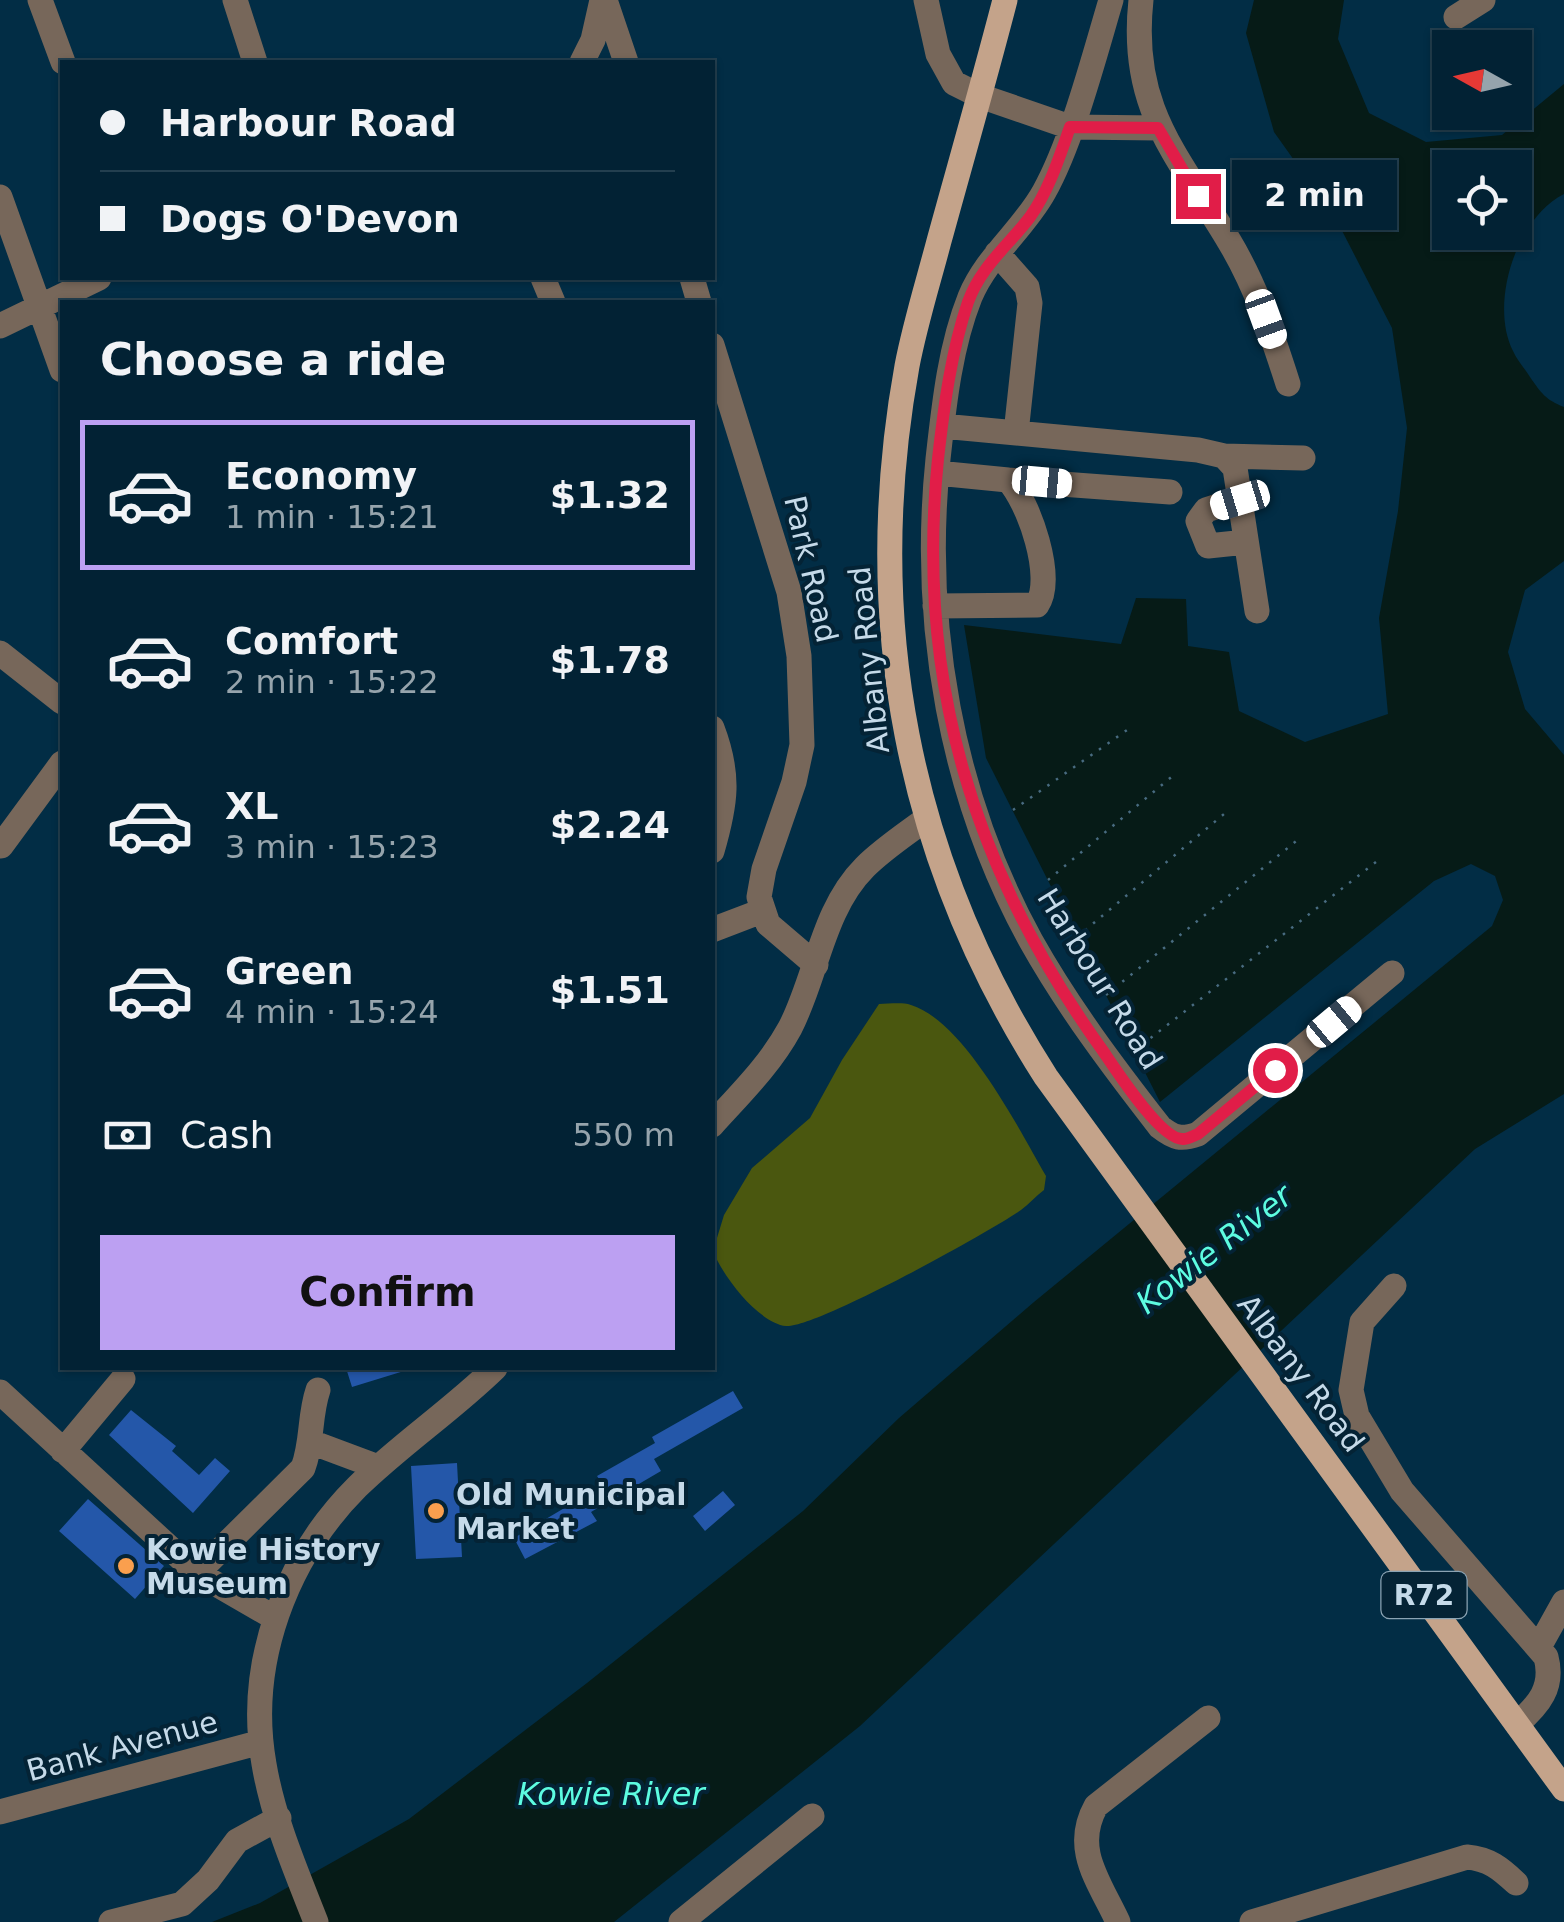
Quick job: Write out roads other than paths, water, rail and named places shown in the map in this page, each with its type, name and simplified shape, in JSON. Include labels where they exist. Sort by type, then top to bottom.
[{"type":"main road","name":"Albany Road","points":[[1005,0],[913,339],[893,472],[896,658],[907,742],[926,819],[968,937],[1000,1002],[1046,1077],[1564,1789]]},
{"type":"street","points":[[40,0],[62,60]]},
{"type":"street","points":[[235,0],[253,60]]},
{"type":"street","points":[[583,60],[594,40],[604,0]]},
{"type":"street","points":[[604,0],[625,60]]},
{"type":"street","points":[[926,0],[938,54],[954,83],[1070,127],[1158,128]]},
{"type":"street","name":"Harbour Road","points":[[1110,0],[1045,192],[1030,217],[980,276],[961,325],[942,426],[933,516],[935,606],[952,725],[981,832],[1033,945],[1086,1028],[1160,1127],[1183,1140],[1198,1134],[1392,973]]},
{"type":"street","points":[[1141,0],[1139,43],[1144,84],[1158,128],[1257,293],[1288,384]]},
{"type":"street","points":[[1456,17],[1482,0]]},
{"type":"street","points":[[0,197],[60,364]]},
{"type":"street","points":[[997,254],[1027,287],[1030,303],[1016,432]]},
{"type":"street","points":[[0,326],[96,280]]},
{"type":"street","name":"Park Road","points":[[715,354],[790,592],[798,641],[802,744],[794,782],[760,886],[762,911]]},
{"type":"street","points":[[942,426],[1198,450],[1224,456],[1303,458]]},
{"type":"street","points":[[1224,456],[1235,468],[1257,611]]},
{"type":"street","points":[[937,474],[1170,492]]},
{"type":"street","points":[[935,606],[1038,606],[1042,598],[1038,549],[1022,497],[1008,480]]},
{"type":"street","points":[[1240,500],[1206,510],[1198,521],[1208,546],[1246,542]]},
{"type":"street","points":[[0,653],[60,700]]},
{"type":"street","points":[[715,738],[726,776],[725,807],[715,841]]},
{"type":"street","points":[[0,846],[60,766]]},
{"type":"street","points":[[715,1123],[774,1054],[797,1012],[828,927],[853,882],[865,867],[926,819]]},
{"type":"street","points":[[715,929],[762,911],[777,934],[816,965]]},
{"type":"street","points":[[1394,1286],[1362,1322],[1351,1390],[1357,1416],[1402,1492],[1539,1647],[1550,1670],[1548,1685],[1534,1710],[1517,1724]]},
{"type":"street","points":[[316,1922],[278,1818],[261,1742],[262,1680],[276,1618],[287,1587],[335,1511],[378,1468],[493,1370]]},
{"type":"street","points":[[63,1452],[123,1379]]},
{"type":"street","points":[[197,1573],[303,1468],[318,1390]]},
{"type":"street","points":[[0,1392],[197,1573],[276,1618]]},
{"type":"street","points":[[311,1442],[378,1468]]},
{"type":"street","points":[[1539,1647],[1564,1602]]},
{"type":"street","points":[[1118,1922],[1088,1855],[1084,1838],[1087,1822],[1096,1806],[1208,1718]]},
{"type":"street","name":"Bank Avenue","points":[[0,1812],[261,1742]]},
{"type":"street","points":[[680,1922],[812,1816]]},
{"type":"street","points":[[111,1922],[182,1904],[208,1880],[237,1842],[278,1818]]},
{"type":"street","points":[[1252,1922],[1467,1857],[1483,1859],[1498,1867],[1516,1884]]},
{"type":"water","name":"Kowie River","points":[[1254,0],[1344,0],[1338,39],[1369,113],[1426,142],[1532,130],[1532,110],[1564,84],[1564,194],[1532,222],[1532,150],[1432,150],[1432,250],[1517,250],[1506,287],[1506,332],[1513,351],[1537,387],[1564,407],[1564,561],[1525,590],[1508,652],[1525,709],[1564,755],[1564,1094],[1475,1149],[860,1726],[614,1922],[212,1922],[260,1903],[409,1819],[587,1683],[803,1511],[899,1418],[1034,1302],[1492,926],[1503,900],[1495,876],[1471,864],[1434,881],[1160,1102],[986,758],[964,625],[1121,644],[1136,598],[1186,599],[1188,646],[1229,652],[1239,711],[1305,742],[1388,714],[1379,618],[1398,511],[1407,428],[1392,328],[1336,219],[1274,132],[1246,33]]},
{"type":"place","name":"Old Municipal Market","points":[[436,1511]]},
{"type":"place","name":"Kowie History Museum","points":[[126,1566]]}]
